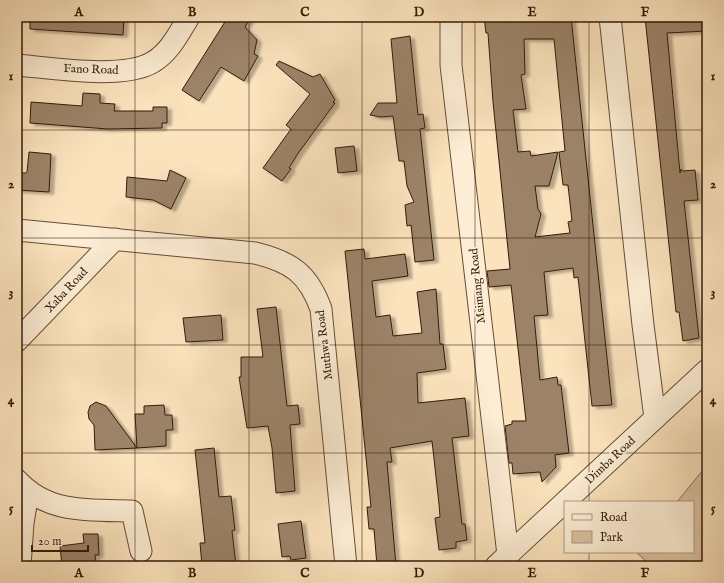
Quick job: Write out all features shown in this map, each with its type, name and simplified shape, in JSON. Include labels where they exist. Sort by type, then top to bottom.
[{"type":"street","name":"Fano Road","points":[[17,65],[103,72],[134,70],[153,62],[172,45],[189,17]]},
{"type":"street","name":"Msimang Road","points":[[453,17],[450,22],[451,65],[502,560]]},
{"type":"street","points":[[610,17],[643,325],[655,418]]},
{"type":"street","name":"Muthwa Road","points":[[17,230],[255,253],[279,259],[299,272],[315,292],[321,309],[346,566]]},
{"type":"street","name":"Xaba Road","points":[[17,341],[114,240]]},
{"type":"street","name":"Dimba Road","points":[[566,501],[707,370]]},
{"type":"street","points":[[20,566],[23,523],[23,487],[57,506],[83,510],[132,511],[141,551]]},
{"type":"street","name":"Dimba Road","points":[[502,560],[564,502]]},
{"type":"green space","points":[[707,465],[707,566],[651,566],[637,553],[694,553],[694,501],[678,501]]},
{"type":"building","points":[[30,17],[124,17],[123,35],[30,29]]},
{"type":"building","points":[[228,17],[251,17],[245,27],[257,40],[254,54],[258,56],[244,81],[221,67],[199,101],[182,90]]},
{"type":"building","points":[[484,17],[571,17],[612,405],[592,406],[578,277],[574,278],[573,268],[544,272],[548,315],[534,316],[540,380],[557,377],[558,385],[561,385],[569,453],[555,455],[556,467],[542,482],[540,472],[513,474],[512,463],[509,463],[505,426],[512,424],[512,421],[526,421],[511,285],[489,287],[487,271],[510,269],[493,102],[488,33],[486,33]],"holes":[[[524,39],[554,39],[565,151],[559,152],[563,185],[568,185],[572,221],[568,222],[570,233],[535,237],[541,214],[538,209],[535,186],[549,186],[558,152],[531,156],[530,151],[518,152],[513,110],[526,109],[521,75],[525,74]]]},
{"type":"building","points":[[645,17],[707,17],[707,31],[667,33],[680,173],[681,169],[682,171],[695,170],[698,200],[684,201],[699,338],[683,341],[679,312],[676,312]]},
{"type":"building","points":[[410,36],[418,115],[423,114],[425,128],[420,129],[434,260],[415,262],[411,225],[407,226],[405,205],[414,202],[407,186],[404,161],[399,161],[393,116],[381,117],[370,115],[378,103],[397,103],[391,39]]},
{"type":"building","points":[[279,61],[313,77],[320,74],[335,100],[333,102],[335,103],[299,152],[289,168],[291,169],[282,181],[263,168],[291,129],[286,125],[310,94],[276,65]]},
{"type":"building","points":[[83,93],[100,94],[100,103],[115,104],[114,111],[153,111],[153,107],[167,107],[167,123],[162,123],[162,128],[108,129],[30,123],[31,102],[82,106]]},
{"type":"building","points":[[354,146],[357,171],[338,173],[335,148]]},
{"type":"building","points":[[29,152],[51,154],[49,192],[17,190],[17,173],[27,172]]},
{"type":"building","points":[[170,170],[186,178],[171,209],[153,200],[126,197],[127,177],[167,181]]},
{"type":"building","points":[[364,249],[365,259],[405,254],[408,276],[372,281],[376,317],[390,315],[393,336],[422,333],[417,292],[436,289],[440,344],[443,344],[446,369],[417,373],[418,403],[465,398],[469,436],[452,438],[462,524],[465,524],[467,540],[456,542],[456,548],[439,550],[435,518],[440,517],[432,441],[390,448],[392,462],[387,462],[396,566],[377,566],[374,529],[369,529],[367,507],[371,507],[345,251]]},
{"type":"building","points":[[276,307],[287,406],[298,405],[300,424],[290,425],[295,491],[276,493],[272,448],[268,426],[247,428],[239,377],[241,377],[241,357],[263,357],[257,309]]},
{"type":"building","points":[[221,315],[223,340],[186,342],[183,318]]},
{"type":"building","points":[[96,402],[106,406],[137,448],[95,450],[94,425],[89,419],[88,412],[90,406]]},
{"type":"building","points":[[164,405],[165,415],[172,415],[173,430],[166,430],[166,446],[137,448],[135,414],[144,414],[144,406]]},
{"type":"building","points":[[214,448],[219,497],[231,496],[235,530],[232,531],[236,566],[202,566],[200,543],[205,543],[195,450]]},
{"type":"building","points":[[301,521],[306,558],[291,560],[290,556],[282,557],[278,524]]},
{"type":"building","points":[[83,534],[98,534],[99,555],[95,555],[96,566],[62,566],[60,546],[84,543]]}]
